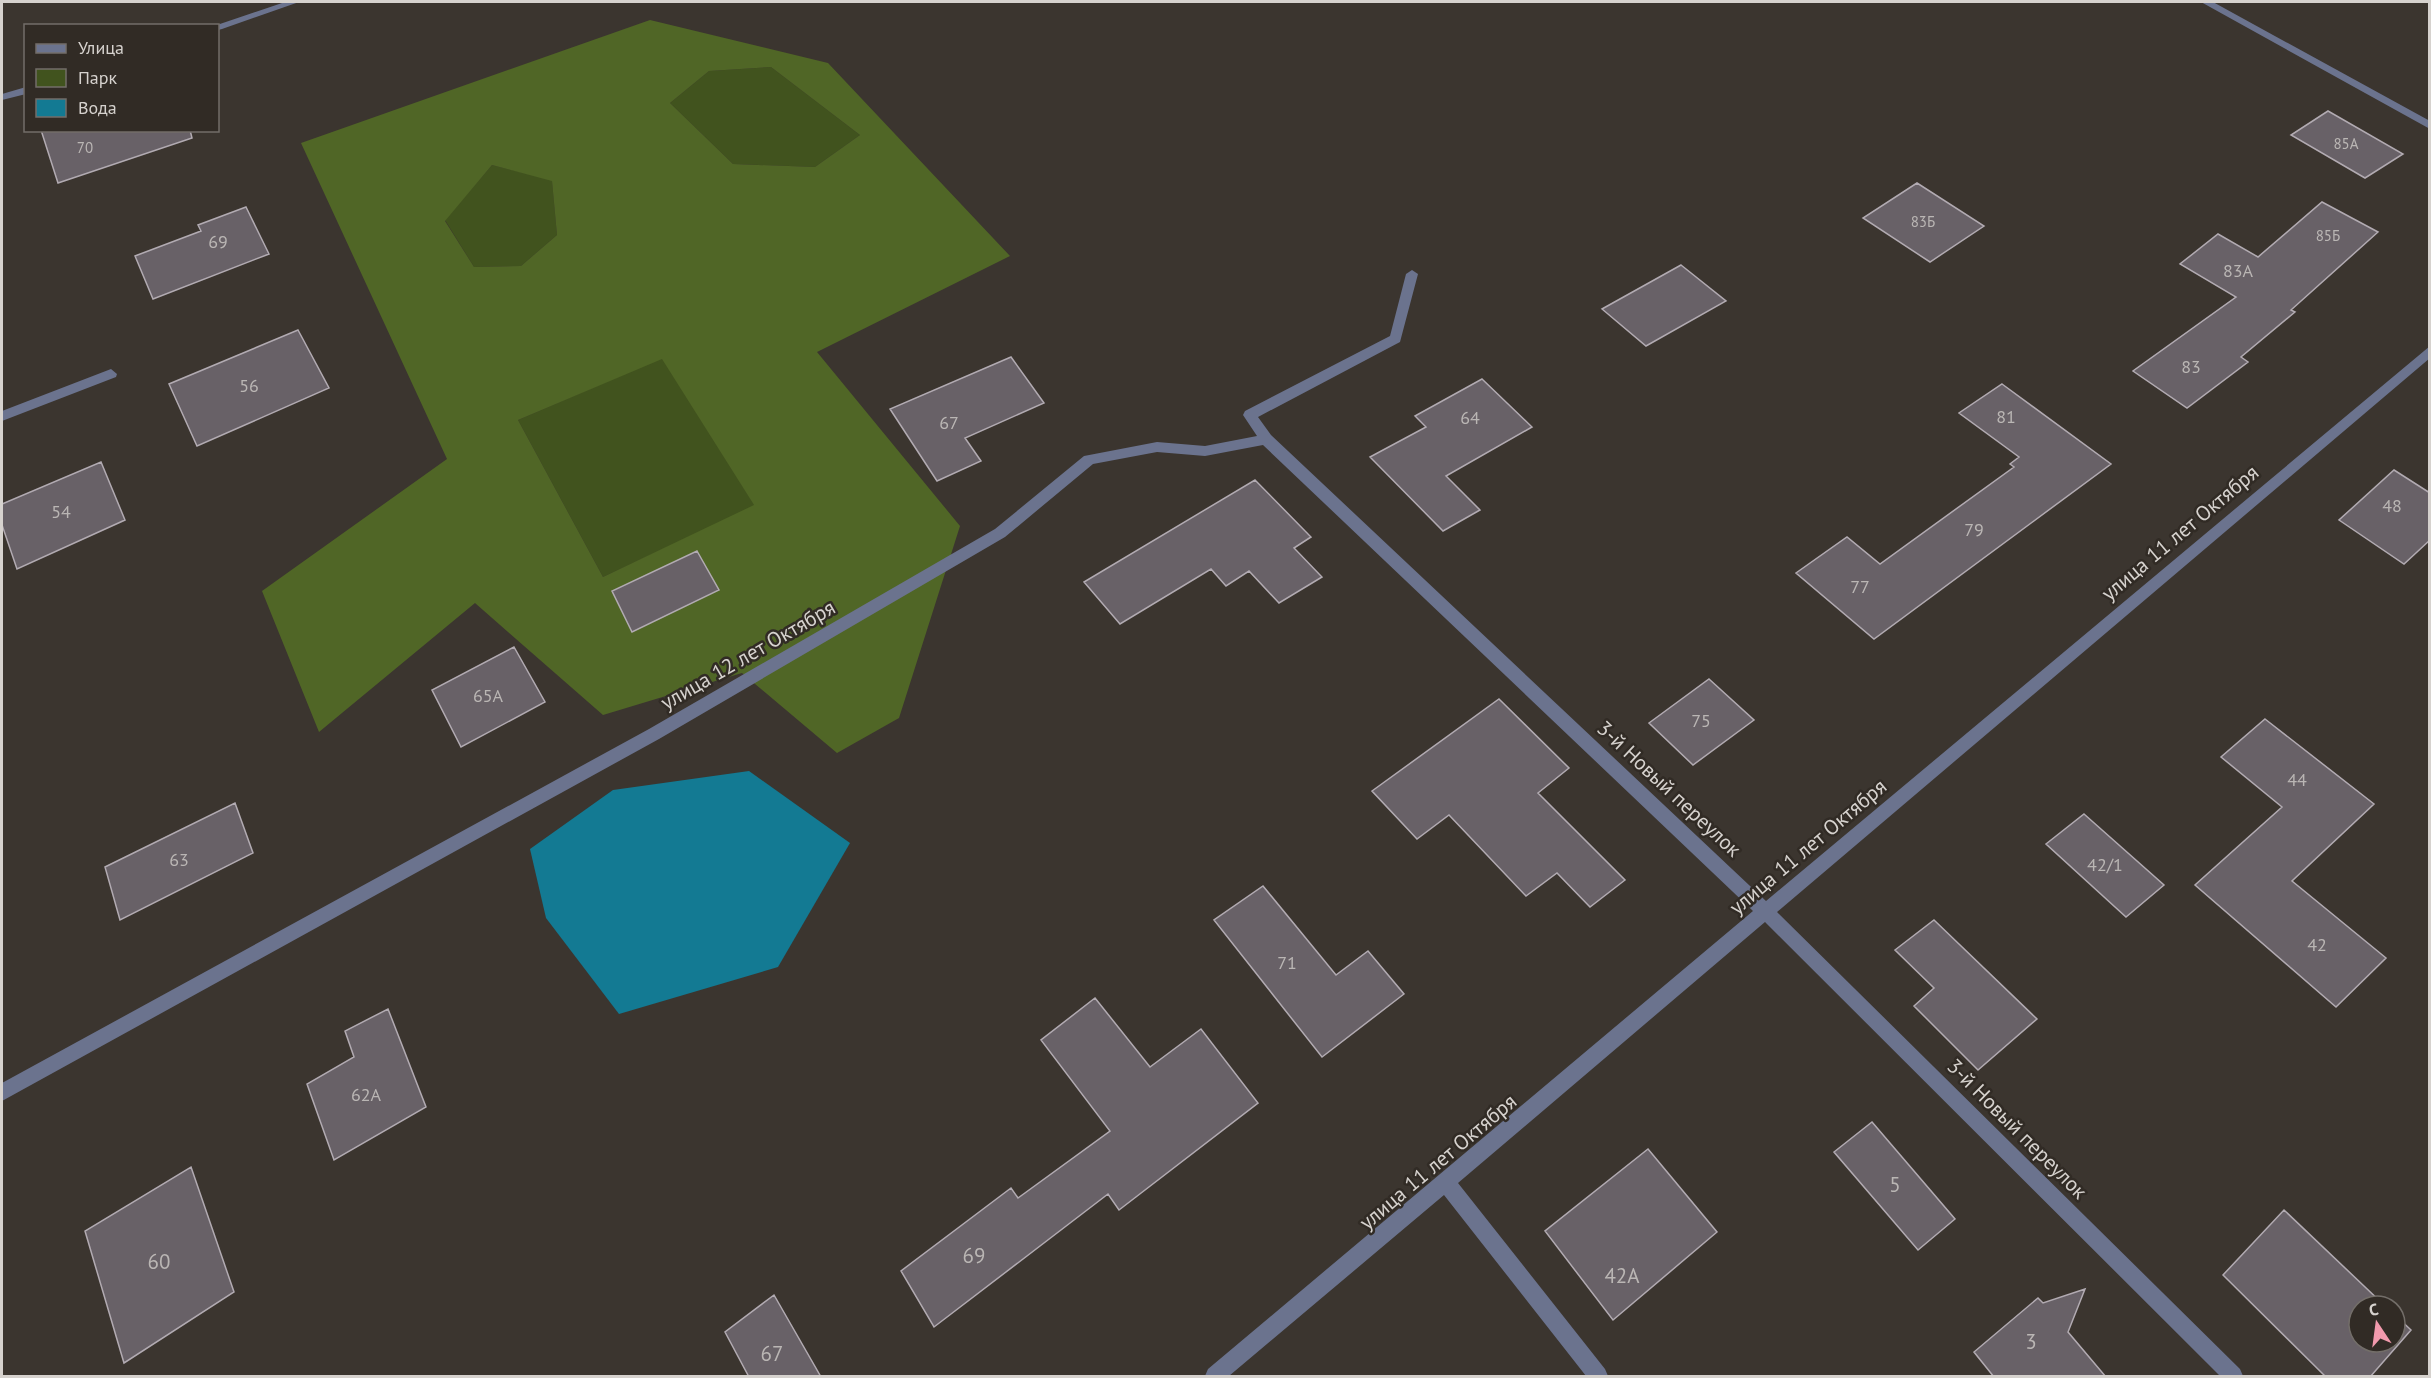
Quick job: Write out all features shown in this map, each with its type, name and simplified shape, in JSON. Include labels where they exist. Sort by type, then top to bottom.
[{"type":"street","points":[[219,27],[294,2]]},
{"type":"street","points":[[2206,2],[2430,126]]},
{"type":"street","points":[[2,97],[24,91]]},
{"type":"street","name":"3-й Новый переулок","points":[[1412,274],[1396,339],[1250,415],[1266,439],[1765,910],[2233,1377]]},
{"type":"street","name":"улица 11 лет Октября","points":[[1215,1377],[2430,350]]},
{"type":"street","points":[[2,416],[111,374]]},
{"type":"street","name":"улица 12 лет Октября","points":[[2,1092],[256,950],[422,863],[644,740],[1000,533],[1089,460],[1157,447],[1205,451],[1266,439]]},
{"type":"street","points":[[1446,1183],[1598,1377]]},
{"type":"green space","points":[[650,20],[828,63],[1010,256],[817,352],[960,526],[899,718],[837,753],[742,673],[603,715],[475,603],[319,732],[262,591],[447,459],[301,143]],"holes":[[[771,67],[860,135],[815,167],[733,164],[670,103],[709,71]],[[492,165],[552,181],[557,235],[521,266],[474,267],[445,221]],[[662,359],[754,505],[603,577],[518,420]]]},
{"type":"green space","points":[[771,67],[860,135],[815,167],[733,164],[670,103],[709,71]]},
{"type":"green space","points":[[492,165],[552,180],[557,235],[521,266],[474,267],[445,220]]},
{"type":"green space","points":[[662,358],[755,506],[603,577],[518,420]]},
{"type":"water","points":[[749,771],[850,843],[778,967],[619,1014],[546,918],[530,849],[613,790]]},
{"type":"building","points":[[2328,111],[2403,154],[2365,178],[2291,135]]},
{"type":"building","points":[[42,132],[190,132],[192,138],[58,183]]},
{"type":"building","points":[[1917,183],[1984,226],[1930,262],[1863,218]]},
{"type":"building","points":[[2322,202],[2378,232],[2291,310],[2295,312],[2241,357],[2248,362],[2187,408],[2133,371],[2236,297],[2180,264],[2218,234],[2258,257]]},
{"type":"building","points":[[246,207],[269,254],[153,299],[135,256],[201,231],[198,225]]},
{"type":"building","points":[[1681,265],[1726,301],[1646,346],[1602,309]]},
{"type":"building","points":[[298,330],[329,388],[197,446],[169,384]]},
{"type":"building","points":[[1011,357],[1044,403],[965,438],[981,461],[937,481],[890,409]]},
{"type":"building","points":[[1482,379],[1532,427],[1446,476],[1480,510],[1443,531],[1370,457],[1426,427],[1415,416]]},
{"type":"building","points":[[2002,384],[2111,464],[1874,639],[1796,573],[1847,537],[1880,564],[2014,467],[2010,464],[2019,457],[1959,413]]},
{"type":"building","points":[[101,462],[125,520],[17,569],[2,525],[2,504]]},
{"type":"building","points":[[2394,470],[2430,493],[2430,540],[2404,564],[2339,520]]},
{"type":"building","points":[[1255,480],[1311,537],[1294,548],[1322,577],[1279,603],[1249,571],[1226,586],[1211,569],[1120,624],[1084,582]]},
{"type":"building","points":[[697,551],[719,590],[632,632],[612,591]]},
{"type":"building","points":[[514,647],[545,702],[461,747],[432,690]]},
{"type":"building","points":[[1709,679],[1754,720],[1693,765],[1649,723]]},
{"type":"building","points":[[1499,699],[1569,768],[1538,793],[1625,880],[1590,907],[1557,873],[1526,896],[1449,815],[1417,839],[1372,791]]},
{"type":"building","points":[[2265,719],[2374,804],[2292,881],[2386,958],[2336,1007],[2195,885],[2282,807],[2221,757]]},
{"type":"building","points":[[235,803],[253,853],[120,920],[105,867]]},
{"type":"building","points":[[2084,814],[2164,885],[2126,917],[2046,844]]},
{"type":"building","points":[[1263,886],[1336,975],[1368,951],[1404,994],[1322,1057],[1214,920]]},
{"type":"building","points":[[1934,920],[2037,1019],[1978,1070],[1914,1006],[1934,988],[1895,950]]},
{"type":"building","points":[[1095,998],[1150,1067],[1201,1029],[1258,1103],[1119,1210],[1108,1194],[934,1327],[901,1271],[1011,1188],[1018,1198],[1110,1131],[1041,1040]]},
{"type":"building","points":[[388,1009],[426,1107],[334,1160],[307,1084],[354,1057],[345,1031]]},
{"type":"building","points":[[1872,1122],[1955,1219],[1918,1250],[1834,1152]]},
{"type":"building","points":[[1648,1149],[1717,1232],[1613,1320],[1545,1231]]},
{"type":"building","points":[[191,1167],[234,1292],[124,1363],[85,1231]]},
{"type":"building","points":[[2284,1210],[2372,1294],[2347,1294],[2347,1354],[2390,1354],[2370,1377],[2326,1377],[2223,1275]]},
{"type":"building","points":[[2085,1289],[2068,1332],[2106,1377],[1994,1377],[1974,1352],[2038,1298],[2043,1303]]},
{"type":"building","points":[[774,1295],[821,1377],[749,1377],[725,1332]]}]
